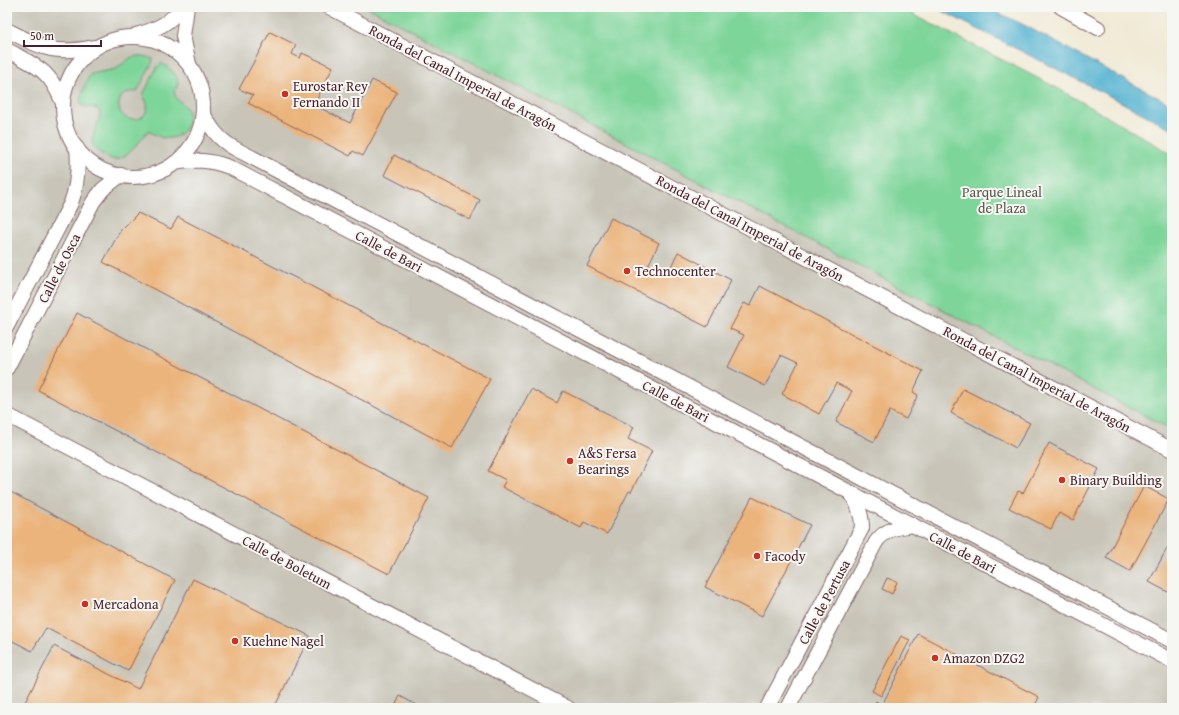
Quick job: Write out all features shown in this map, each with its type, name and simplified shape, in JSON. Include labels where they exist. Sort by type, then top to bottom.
[{"type":"street","points":[[132,37],[148,38],[163,44],[177,53],[189,64],[196,76],[203,100],[203,113],[197,136],[191,146],[175,163],[162,170],[135,176],[121,175],[104,170],[89,161],[77,148],[70,138],[63,115],[65,89],[74,70],[87,54],[109,41],[132,37],[153,30],[169,22],[182,7]]},
{"type":"street","points":[[186,7],[183,36],[189,64]]},
{"type":"street","name":"Ronda del Canal Imperial de Aragón","points":[[328,7],[1172,450]]},
{"type":"street","points":[[1062,7],[1098,28]]},
{"type":"street","points":[[7,30],[45,49],[56,51],[78,50],[99,46]]},
{"type":"street","points":[[7,50],[38,67],[51,78],[63,104]]},
{"type":"street","name":"Calle de Bari","points":[[203,113],[213,132],[220,139],[234,148],[1172,641]]},
{"type":"street","name":"Calle de Osca","points":[[7,326],[71,203],[78,181],[79,164],[77,148]]},
{"type":"street","name":"Calle de Bari","points":[[175,163],[191,160],[206,160],[229,167],[1172,661]]},
{"type":"street","name":"Calle de Osca","points":[[7,368],[93,202],[103,189],[121,175]]},
{"type":"street","name":"Calle de Boletum","points":[[7,415],[568,708]]},
{"type":"street","name":"Calle de Pertusa","points":[[767,708],[862,528],[860,509],[851,493]]},
{"type":"street","name":"Calle de Pertusa","points":[[788,708],[876,542],[881,536],[890,530],[900,527],[913,526]]},
{"type":"shaded area","points":[[7,7],[367,7],[1172,430],[1172,708],[7,708]]},
{"type":"green space","name":"Parque Lineal de Plaza","points":[[367,7],[899,7],[1059,89],[1172,154],[1172,430]]},
{"type":"green space","points":[[137,56],[153,59],[152,63],[137,92],[129,92],[120,100],[120,111],[129,119],[137,119],[142,117],[147,110],[146,101],[143,95],[156,69],[161,63],[177,77],[178,84],[175,93],[176,97],[187,109],[188,122],[183,131],[175,137],[165,138],[148,131],[129,153],[119,159],[114,160],[96,149],[93,144],[92,139],[99,120],[100,111],[95,108],[82,106],[80,100],[86,82],[91,74],[116,69],[130,58]]},
{"type":"water","points":[[934,7],[985,7],[1022,24],[1172,105],[1172,129],[1098,90]]},
{"type":"building","name":"Eurostar Rey Fernando II","points":[[270,32],[296,45],[292,54],[300,58],[302,53],[333,67],[314,105],[350,123],[372,80],[397,92],[363,156],[353,151],[350,156],[248,103],[253,95],[239,89]]},
{"type":"building","points":[[394,155],[480,200],[470,220],[384,175]]},
{"type":"building","points":[[138,213],[171,229],[178,217],[490,379],[452,448],[103,262],[120,231]]},
{"type":"building","name":"Technocenter","points":[[611,218],[659,243],[648,266],[667,275],[678,252],[731,280],[707,327],[587,266]]},
{"type":"building","points":[[760,286],[923,371],[913,392],[918,395],[906,419],[890,411],[874,442],[836,422],[852,391],[836,383],[819,414],[782,394],[798,363],[781,355],[765,386],[728,367],[744,335],[730,329],[744,303],[750,306]]},
{"type":"building","points":[[77,313],[429,498],[389,574],[38,390]]},
{"type":"building","name":"A&S Fersa Bearings","points":[[531,389],[557,403],[563,391],[634,427],[628,439],[652,451],[607,534],[584,522],[581,528],[502,487],[506,480],[488,471]]},
{"type":"building","points":[[963,389],[1030,423],[1016,448],[951,413]]},
{"type":"building","name":"Binary Building","points":[[1049,443],[1099,469],[1073,520],[1059,513],[1051,529],[1009,508],[1018,491],[1023,493]]},
{"type":"building","points":[[1144,486],[1169,499],[1130,571],[1106,558]]},
{"type":"building","name":"Mercadona","points":[[7,490],[175,580],[128,671],[46,628],[32,651],[7,638]]},
{"type":"building","name":"Facody","points":[[752,497],[810,525],[762,616],[705,587]]},
{"type":"building","points":[[1172,539],[1172,594],[1149,582]]},
{"type":"building","points":[[887,578],[897,582],[892,594],[882,589]]},
{"type":"building","name":"Kuehne Nagel","points":[[193,579],[310,636],[274,708],[22,708],[54,646],[138,689]]},
{"type":"building","name":"Amazon DZG2","points":[[918,634],[1039,697],[1034,708],[872,708],[876,701],[882,705]]},
{"type":"building","points":[[901,636],[910,640],[881,696],[872,691]]},
{"type":"building","points":[[400,696],[422,708],[394,708]]},
{"type":"place","name":"Eurostar Rey Fernando II","points":[[285,94]]},
{"type":"place","name":"Technocenter","points":[[627,271]]},
{"type":"place","name":"A&S Fersa Bearings","points":[[570,461]]},
{"type":"place","name":"Binary Building","points":[[1062,480]]},
{"type":"place","name":"Facody","points":[[757,556]]},
{"type":"place","name":"Mercadona","points":[[85,604]]},
{"type":"place","name":"Kuehne Nagel","points":[[235,641]]},
{"type":"place","name":"Amazon DZG2","points":[[935,658]]}]
